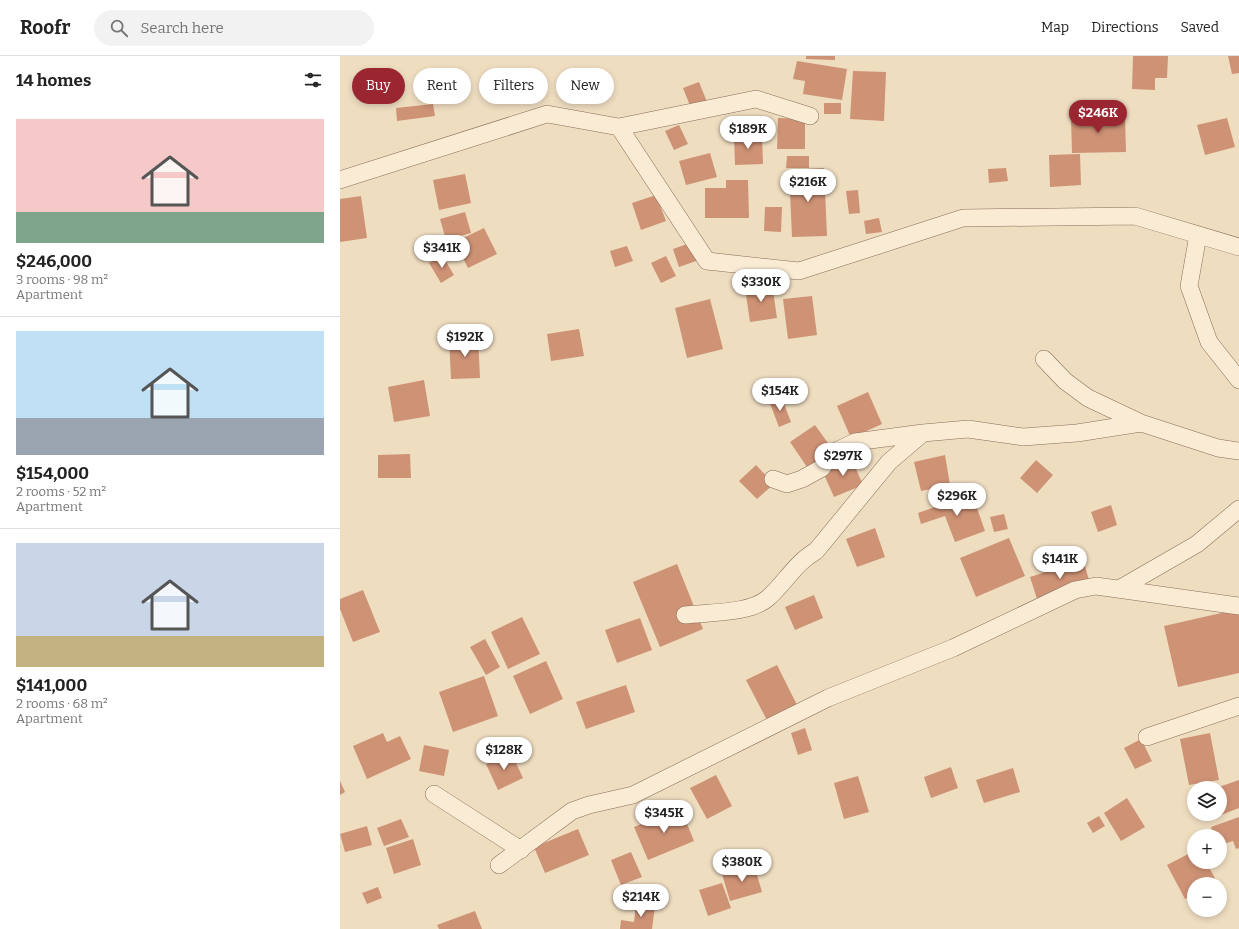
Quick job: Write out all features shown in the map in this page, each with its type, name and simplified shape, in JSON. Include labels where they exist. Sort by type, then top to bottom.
[{"type":"street","points":[[340,180],[547,114],[619,127],[756,99],[810,116]]},
{"type":"street","points":[[619,127],[707,261],[799,271],[962,218],[1134,216],[1239,247]]},
{"type":"street","points":[[1198,235],[1189,286],[1209,342],[1239,380]]},
{"type":"street","points":[[1044,359],[1065,381],[1088,398],[1140,423],[1218,448],[1239,451]]},
{"type":"street","points":[[774,480],[787,484],[802,480],[816,473],[822,468],[832,453],[855,442],[968,429],[1024,437],[1077,433],[1140,423]]},
{"type":"street","points":[[686,615],[745,609],[768,598],[803,560],[816,551],[889,462],[923,433]]},
{"type":"street","points":[[1119,589],[1197,544],[1239,509]]},
{"type":"street","points":[[499,865],[572,811],[589,805],[633,795],[828,698],[953,648],[1075,590],[1096,586],[1239,606]]},
{"type":"street","points":[[1147,737],[1239,706]]},
{"type":"street","points":[[434,794],[521,850]]},
{"type":"building","points":[[806,56],[835,56],[835,60],[806,59]]},
{"type":"building","points":[[1133,56],[1168,56],[1167,78],[1155,78],[1155,90],[1132,89]]},
{"type":"building","points":[[1228,56],[1239,56],[1239,73],[1232,74]]},
{"type":"building","points":[[797,61],[847,69],[842,100],[803,94],[805,81],[793,79]]},
{"type":"building","points":[[853,71],[886,72],[884,121],[850,119]]},
{"type":"building","points":[[699,82],[707,102],[691,108],[683,88]]},
{"type":"building","points":[[824,103],[841,103],[841,114],[824,114]]},
{"type":"building","points":[[433,104],[435,116],[397,121],[396,108]]},
{"type":"building","points":[[1125,116],[1126,152],[1072,153],[1071,117]]},
{"type":"building","points":[[778,118],[805,119],[805,149],[777,149]]},
{"type":"building","points":[[1227,118],[1235,147],[1205,155],[1197,125]]},
{"type":"building","points":[[679,125],[688,144],[674,150],[665,131]]},
{"type":"building","points":[[734,136],[762,136],[763,164],[735,165]]},
{"type":"building","points":[[710,153],[717,177],[686,185],[679,161]]},
{"type":"building","points":[[1080,154],[1081,185],[1050,187],[1049,155]]},
{"type":"building","points":[[787,156],[809,156],[809,168],[786,168]]},
{"type":"building","points":[[824,168],[827,236],[792,237],[789,170]]},
{"type":"building","points":[[1006,168],[1008,181],[989,183],[988,169]]},
{"type":"building","points":[[465,174],[471,203],[439,210],[433,180]]},
{"type":"building","points":[[726,180],[748,180],[749,218],[705,218],[705,188],[726,188]]},
{"type":"building","points":[[858,190],[860,213],[849,214],[846,191]]},
{"type":"building","points":[[656,195],[666,221],[641,230],[632,203]]},
{"type":"building","points":[[361,196],[367,238],[340,242],[340,199]]},
{"type":"building","points":[[765,207],[782,207],[781,232],[764,231]]},
{"type":"building","points":[[465,212],[471,233],[446,240],[440,219]]},
{"type":"building","points":[[879,218],[882,232],[866,234],[864,221]]},
{"type":"building","points":[[484,228],[497,254],[468,268],[455,242]]},
{"type":"building","points":[[693,242],[699,260],[679,267],[673,249]]},
{"type":"building","points":[[627,246],[633,261],[615,267],[610,251]]},
{"type":"building","points":[[442,255],[454,275],[441,283],[429,263]]},
{"type":"building","points":[[666,256],[676,276],[661,283],[651,263]]},
{"type":"building","points":[[772,284],[777,318],[750,322],[745,288]]},
{"type":"building","points":[[812,296],[817,335],[788,339],[783,299]]},
{"type":"building","points":[[710,299],[723,349],[687,358],[675,308]]},
{"type":"building","points":[[579,329],[584,356],[551,361],[547,334]]},
{"type":"building","points":[[478,336],[480,378],[451,379],[449,338]]},
{"type":"building","points":[[424,380],[430,416],[394,422],[388,387]]},
{"type":"building","points":[[868,392],[882,424],[851,438],[837,406]]},
{"type":"building","points":[[781,396],[791,422],[779,427],[769,401]]},
{"type":"building","points":[[815,425],[833,450],[807,467],[790,442]]},
{"type":"building","points":[[410,454],[411,478],[378,478],[378,455]]},
{"type":"building","points":[[945,455],[950,485],[921,491],[914,462]]},
{"type":"building","points":[[851,457],[863,485],[834,497],[822,470]]},
{"type":"building","points":[[1036,460],[1053,475],[1037,493],[1020,478]]},
{"type":"building","points":[[756,465],[774,484],[757,499],[739,481]]},
{"type":"building","points":[[972,494],[985,531],[955,542],[945,516],[921,524],[918,513]]},
{"type":"building","points":[[1111,505],[1117,525],[1098,532],[1091,512]]},
{"type":"building","points":[[1004,514],[1008,529],[994,532],[990,517]]},
{"type":"building","points":[[875,528],[885,557],[857,567],[846,539]]},
{"type":"building","points":[[1009,538],[1025,576],[976,597],[960,558]]},
{"type":"building","points":[[1083,560],[1090,583],[1037,599],[1030,577]]},
{"type":"building","points":[[677,564],[703,629],[660,647],[633,582]]},
{"type":"building","points":[[363,590],[380,632],[353,642],[340,609],[340,599]]},
{"type":"building","points":[[814,595],[823,618],[795,630],[785,607]]},
{"type":"building","points":[[1239,609],[1239,673],[1178,687],[1164,626]]},
{"type":"building","points":[[522,617],[540,654],[508,669],[491,632]]},
{"type":"building","points":[[640,618],[652,650],[617,663],[605,630]]},
{"type":"building","points":[[485,639],[500,667],[486,675],[470,647]]},
{"type":"building","points":[[546,661],[563,699],[530,714],[513,676]]},
{"type":"building","points":[[777,665],[799,709],[769,724],[746,680]]},
{"type":"building","points":[[484,676],[498,716],[453,732],[439,692]]},
{"type":"building","points":[[626,685],[635,712],[586,729],[576,702]]},
{"type":"building","points":[[805,728],[812,750],[798,755],[791,733]]},
{"type":"building","points":[[383,733],[387,742],[400,736],[411,759],[367,779],[353,746]]},
{"type":"building","points":[[1210,733],[1219,780],[1188,781],[1180,739]]},
{"type":"building","points":[[1141,739],[1152,761],[1135,769],[1124,748]]},
{"type":"building","points":[[424,745],[449,750],[444,776],[419,771]]},
{"type":"building","points":[[511,752],[523,778],[498,790],[486,764]]},
{"type":"building","points":[[951,767],[958,788],[931,798],[924,777]]},
{"type":"building","points":[[1013,768],[1020,792],[984,803],[976,780]]},
{"type":"building","points":[[716,775],[732,806],[707,819],[690,788]]},
{"type":"building","points":[[858,776],[869,812],[844,819],[834,783]]},
{"type":"building","points":[[1239,780],[1239,808],[1227,813],[1227,784]]},
{"type":"building","points":[[340,781],[345,792],[340,795]]},
{"type":"building","points":[[1127,798],[1145,827],[1121,841],[1104,813]]},
{"type":"building","points":[[681,809],[694,841],[648,860],[634,827]]},
{"type":"building","points":[[1099,816],[1105,826],[1093,833],[1087,823]]},
{"type":"building","points":[[1239,817],[1239,848],[1236,849],[1233,841],[1227,843],[1227,829],[1212,829],[1211,827]]},
{"type":"building","points":[[401,819],[409,837],[384,846],[377,828]]},
{"type":"building","points":[[367,826],[372,845],[345,852],[340,834]]},
{"type":"building","points":[[578,829],[589,855],[545,873],[534,847]]},
{"type":"building","points":[[413,839],[421,865],[394,874],[386,848]]},
{"type":"building","points":[[631,852],[642,877],[621,885],[611,860]]},
{"type":"building","points":[[1187,855],[1187,869],[1210,869],[1214,877],[1187,877],[1187,898],[1185,899],[1167,865]]},
{"type":"building","points":[[754,865],[762,892],[730,901],[722,874]]},
{"type":"building","points":[[722,883],[731,908],[708,916],[699,890]]},
{"type":"building","points":[[378,887],[382,898],[367,904],[362,893]]},
{"type":"building","points":[[636,904],[655,906],[652,929],[620,929],[621,920],[634,922]]},
{"type":"building","points":[[475,911],[482,929],[439,929],[437,925]]}]
